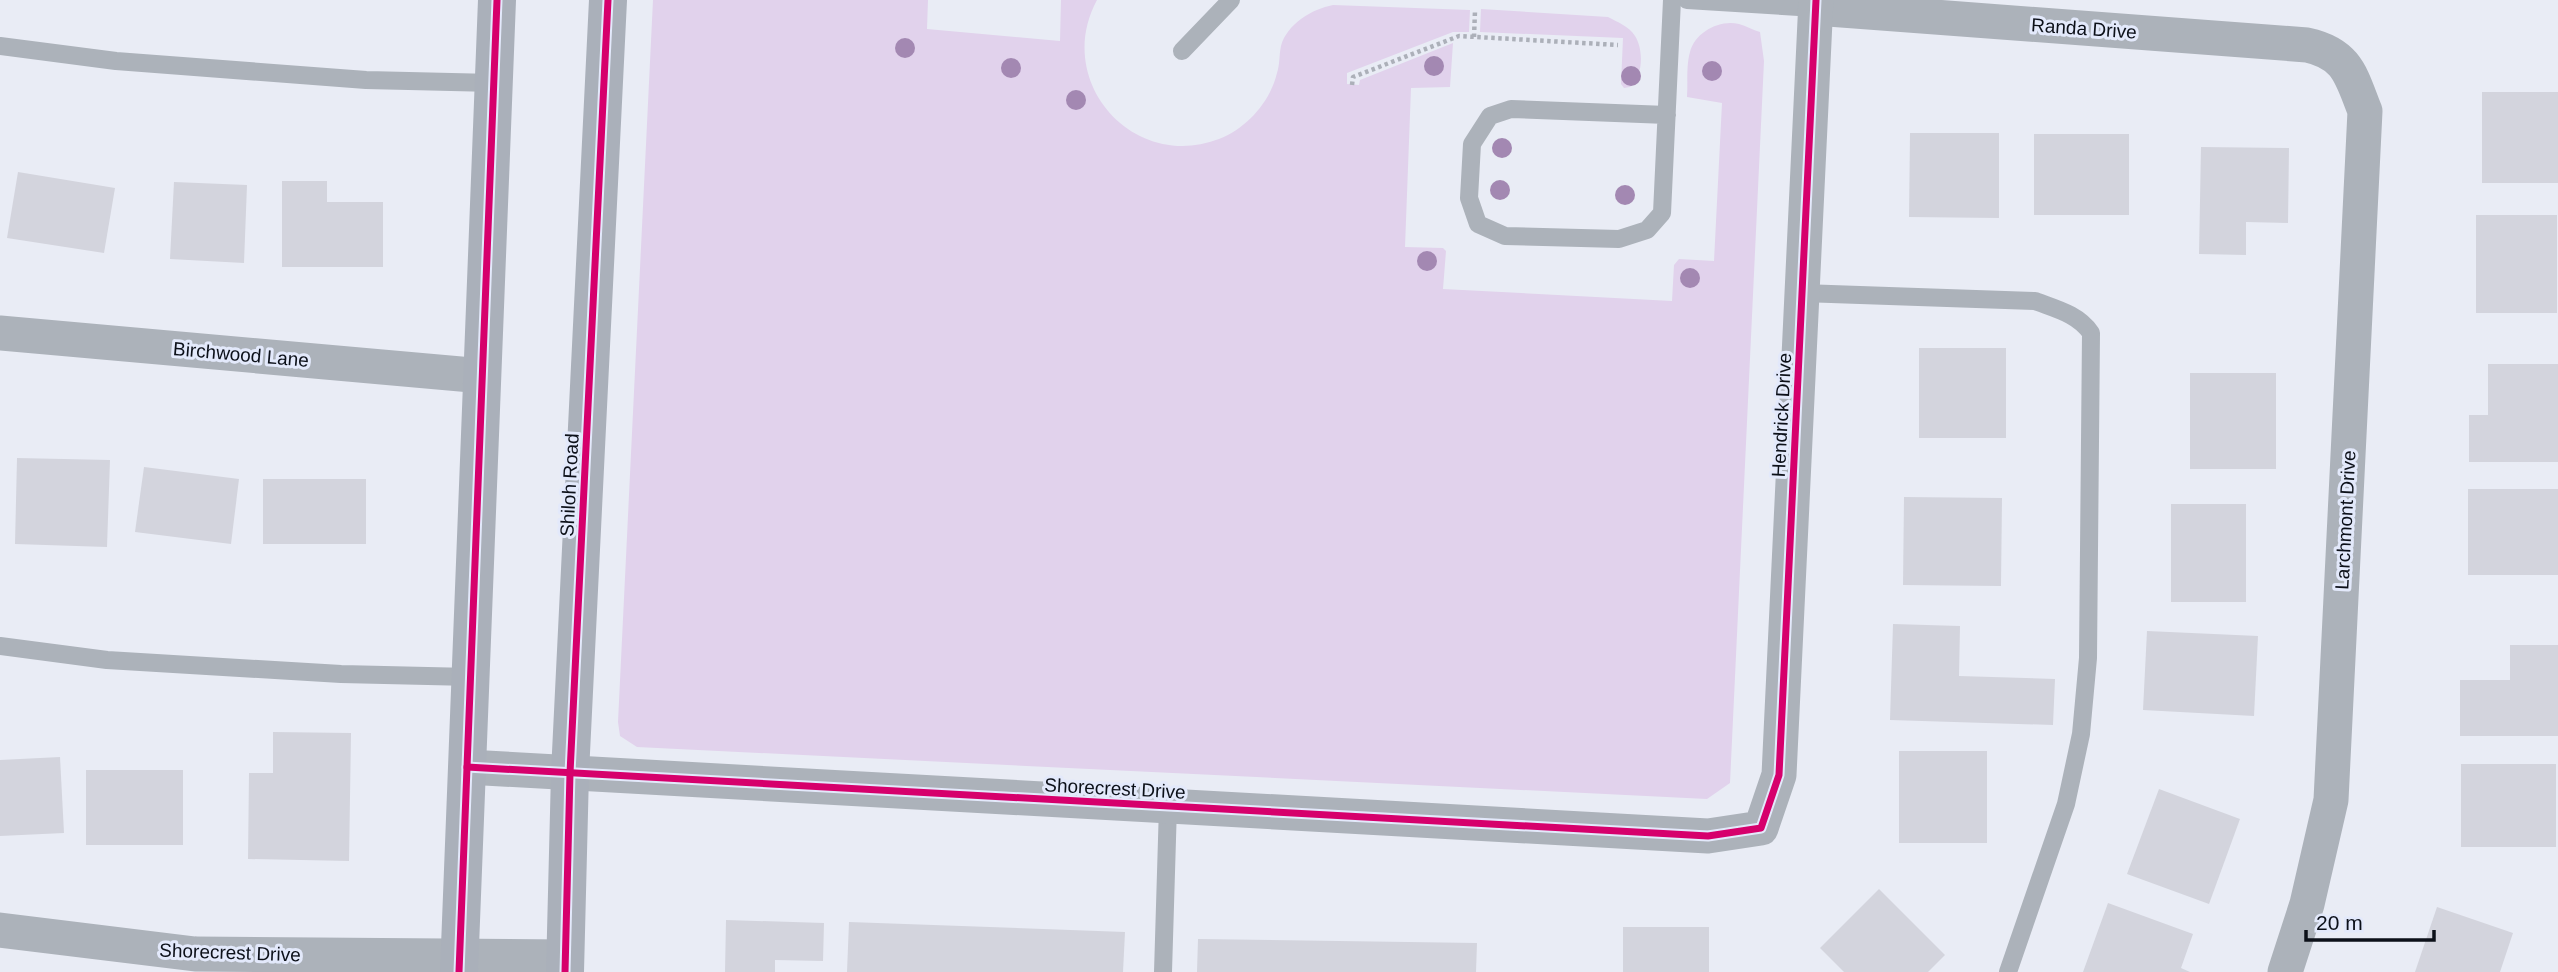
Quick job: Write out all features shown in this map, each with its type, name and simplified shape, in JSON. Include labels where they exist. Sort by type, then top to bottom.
[{"type":"main road","points":[[460,963],[497,0]]},
{"type":"main road","name":"Shiloh Road","points":[[566,964],[570,773],[608,0]]},
{"type":"street","name":"Randa Drive","points":[[1815,4],[2307,45],[2326,49],[2346,65]]},
{"type":"street","name":"Hendrick Drive","points":[[1760,828],[1779,775],[1815,4]]},
{"type":"street","name":"Larchmont Drive","points":[[2284,972],[2307,904],[2331,800],[2365,111],[2346,65]]},
{"type":"street","name":"Birchwood Lane","points":[[0,333],[483,376]]},
{"type":"street","name":"Shorecrest Drive","points":[[467,767],[1708,836],[1760,828]]},
{"type":"street","name":"Shorecrest Drive","points":[[0,930],[195,954],[566,964]]},
{"type":"lane","points":[[1182,51],[1231,0]]},
{"type":"lane","points":[[1667,115],[1511,108],[1490,116],[1472,144],[1469,198],[1478,224],[1505,236],[1619,239],[1647,230],[1662,213],[1667,115],[1672,0]]},
{"type":"lane","points":[[1687,0],[1815,4]]},
{"type":"lane","points":[[0,46],[116,61],[366,80],[494,83]]},
{"type":"lane","points":[[1802,293],[2035,301],[2069,313],[2091,333],[2088,645],[2081,734],[2066,804],[2008,972]]},
{"type":"lane","points":[[0,646],[107,660],[341,674],[471,677]]},
{"type":"lane","points":[[1163,972],[1168,806]]},
{"type":"path","points":[[1474,37],[1475,11]]},
{"type":"path","points":[[1352,85],[1353,77],[1459,37],[1618,45]]},
{"type":"shaded area","points":[[653,0],[928,0],[927,29],[1060,41],[1061,0],[1097,0],[1086,31],[1085,61],[1094,88],[1109,112],[1131,131],[1157,143],[1187,146],[1219,139],[1239,128],[1256,113],[1274,84],[1284,38],[1295,24],[1317,10],[1333,5],[1470,10],[1469,32],[1453,32],[1347,73],[1347,84],[1359,85],[1360,80],[1453,43],[1450,87],[1411,88],[1405,247],[1443,248],[1446,251],[1443,289],[1672,301],[1674,265],[1679,259],[1714,261],[1722,103],[1687,97],[1690,52],[1697,38],[1716,25],[1739,24],[1760,32],[1764,61],[1730,783],[1707,799],[637,747],[620,736],[618,722]]},
{"type":"shaded area","points":[[1481,9],[1608,17],[1630,30],[1638,42],[1641,63],[1638,77],[1630,87],[1624,88],[1621,84],[1623,38],[1480,32]]},
{"type":"building","points":[[2482,92],[2558,92],[2558,183],[2482,183]]},
{"type":"building","points":[[1910,133],[1999,133],[1999,218],[1909,217]]},
{"type":"building","points":[[2034,134],[2129,134],[2129,215],[2034,215]]},
{"type":"building","points":[[2201,147],[2289,148],[2288,223],[2246,222],[2246,255],[2199,254]]},
{"type":"building","points":[[18,172],[115,188],[104,253],[7,238]]},
{"type":"building","points":[[282,181],[327,181],[327,202],[383,202],[383,267],[282,267]]},
{"type":"building","points":[[174,182],[247,185],[244,263],[170,259]]},
{"type":"building","points":[[2476,215],[2557,215],[2557,313],[2476,313]]},
{"type":"building","points":[[1919,348],[2006,348],[2006,438],[1919,438]]},
{"type":"building","points":[[2488,364],[2558,364],[2558,462],[2469,462],[2469,415],[2488,415]]},
{"type":"building","points":[[2190,373],[2276,373],[2276,469],[2190,469]]},
{"type":"building","points":[[17,458],[110,460],[107,547],[15,544]]},
{"type":"building","points":[[144,467],[239,479],[231,544],[135,532]]},
{"type":"building","points":[[263,479],[366,479],[366,544],[263,544]]},
{"type":"building","points":[[2468,489],[2558,489],[2558,575],[2468,575]]},
{"type":"building","points":[[1904,497],[2002,498],[2001,586],[1903,585]]},
{"type":"building","points":[[2171,504],[2246,504],[2246,602],[2171,602]]},
{"type":"building","points":[[1893,624],[1960,626],[1959,676],[2055,679],[2053,725],[1890,720]]},
{"type":"building","points":[[2147,631],[2258,636],[2254,716],[2143,710]]},
{"type":"building","points":[[2510,645],[2558,645],[2558,736],[2460,736],[2460,680],[2510,680]]},
{"type":"building","points":[[273,732],[351,733],[349,861],[248,859],[249,773],[273,773]]},
{"type":"building","points":[[1899,751],[1987,751],[1987,843],[1899,843]]},
{"type":"building","points":[[60,757],[64,833],[0,836],[0,760]]},
{"type":"building","points":[[2461,764],[2556,764],[2556,847],[2461,847]]},
{"type":"building","points":[[86,770],[183,770],[183,845],[86,845]]},
{"type":"building","points":[[2159,789],[2240,819],[2209,904],[2127,874]]},
{"type":"building","points":[[1879,889],[1945,955],[1928,972],[1844,972],[1820,948]]},
{"type":"building","points":[[2108,903],[2193,934],[2181,968],[2190,972],[2083,972]]},
{"type":"building","points":[[2437,907],[2513,933],[2500,972],[2415,972]]},
{"type":"building","points":[[726,920],[824,923],[823,961],[775,960],[775,972],[725,972]]},
{"type":"building","points":[[849,922],[1125,932],[1123,972],[847,972]]},
{"type":"building","points":[[1623,927],[1709,927],[1709,972],[1623,972]]},
{"type":"building","points":[[1198,939],[1477,943],[1476,972],[1197,972]]},
{"type":"cycle path","points":[[459,972],[497,0]]},
{"type":"cycle path","points":[[565,972],[570,773],[608,0]]},
{"type":"cycle path","points":[[467,767],[1708,836],[1761,828],[1779,775],[1816,0]]}]
